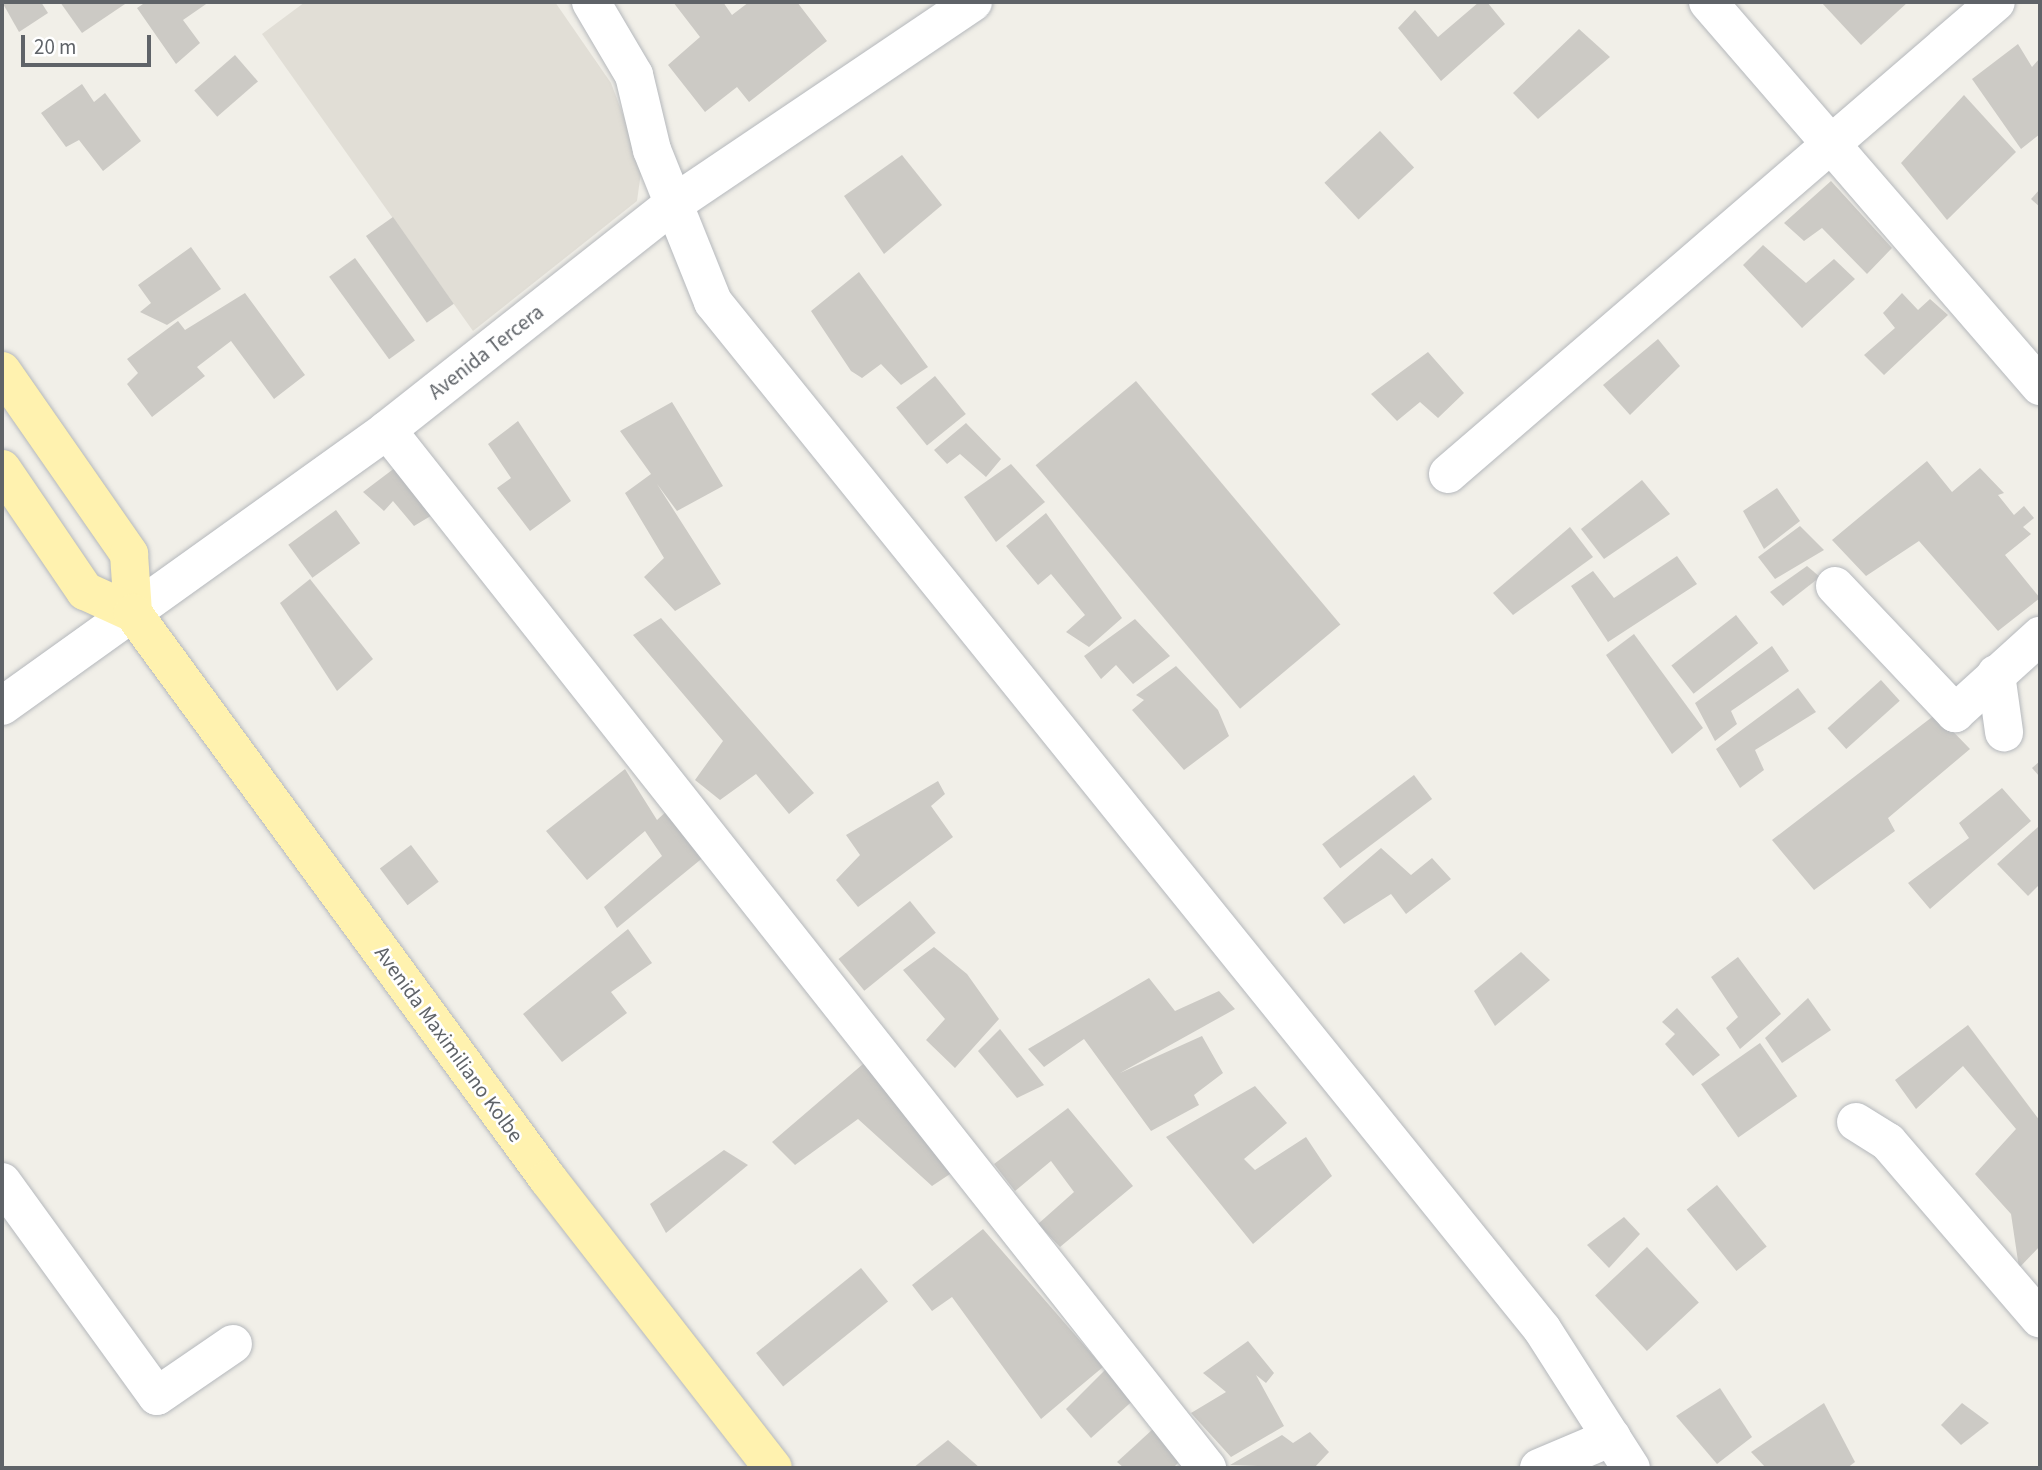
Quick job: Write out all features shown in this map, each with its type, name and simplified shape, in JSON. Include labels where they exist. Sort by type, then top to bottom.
[{"type":"main road","points":[[2,371],[129,554],[132,613]]},
{"type":"main road","name":"Avenida Maximiliano Kolbe","points":[[2,469],[85,591],[132,613],[548,1180],[773,1468]]},
{"type":"street","points":[[591,2],[634,75],[672,205],[713,302],[1542,1329],[1621,1453],[1539,1468]]},
{"type":"street","name":"Avenida Tercera","points":[[2,706],[387,430],[672,205],[973,2]]},
{"type":"street","points":[[1708,2],[1833,142],[2040,386]]},
{"type":"street","points":[[1448,474],[1996,2]]},
{"type":"street","points":[[387,430],[1207,1468]]},
{"type":"street","points":[[1835,586],[1955,713],[2040,636]]},
{"type":"street","points":[[1996,674],[2004,732]]},
{"type":"street","points":[[1856,1122],[1888,1142],[2039,1320]]},
{"type":"street","points":[[2,1182],[157,1396],[233,1344]]},
{"type":"shaded area","points":[[305,2],[555,2],[611,83],[642,165],[637,201],[473,331],[262,34]]},
{"type":"building","points":[[2,2],[41,2],[48,13],[19,32]]},
{"type":"building","points":[[60,2],[128,2],[82,33]]},
{"type":"building","points":[[146,2],[209,2],[183,20],[200,43],[176,64],[137,8]]},
{"type":"building","points":[[673,2],[723,2],[732,15],[749,2],[797,2],[827,41],[749,102],[737,87],[705,112],[668,65],[700,37]]},
{"type":"building","points":[[1479,2],[1487,2],[1505,24],[1441,81],[1398,28],[1415,10],[1438,37]]},
{"type":"building","points":[[1821,2],[1908,2],[1861,45]]},
{"type":"building","points":[[1579,29],[1610,57],[1538,119],[1513,93]]},
{"type":"building","points":[[2018,44],[2032,67],[2040,58],[2040,134],[2021,149],[1972,79]]},
{"type":"building","points":[[235,55],[258,81],[217,117],[194,90]]},
{"type":"building","points":[[82,84],[94,102],[105,93],[141,141],[103,171],[79,140],[66,147],[41,113]]},
{"type":"building","points":[[1964,95],[2016,152],[1947,220],[1901,163]]},
{"type":"building","points":[[1380,131],[1414,168],[1359,219],[1324,183]]},
{"type":"building","points":[[902,155],[942,205],[884,254],[844,196]]},
{"type":"building","points":[[1831,181],[1892,248],[1867,274],[1822,228],[1804,241],[1784,223]]},
{"type":"building","points":[[2040,189],[2040,207],[2031,199]]},
{"type":"building","points":[[393,217],[454,304],[427,323],[366,236]]},
{"type":"building","points":[[1763,245],[1806,283],[1834,259],[1855,279],[1802,328],[1743,265]]},
{"type":"building","points":[[191,247],[221,289],[167,325],[140,312],[151,303],[138,285]]},
{"type":"building","points":[[355,258],[415,341],[389,359],[329,277]]},
{"type":"building","points":[[859,272],[928,367],[901,385],[881,364],[862,378],[851,371],[811,311]]},
{"type":"building","points":[[245,293],[305,375],[274,399],[231,341],[197,367],[205,376],[152,417],[127,384],[138,373],[127,359],[178,321],[185,330]]},
{"type":"building","points":[[1902,293],[1918,310],[1930,299],[1948,315],[1884,375],[1864,355],[1895,328],[1883,313]]},
{"type":"building","points":[[1658,339],[1680,366],[1630,415],[1603,385]]},
{"type":"building","points":[[1428,352],[1464,393],[1438,418],[1420,402],[1397,421],[1371,394]]},
{"type":"building","points":[[935,376],[966,414],[927,446],[896,407]]},
{"type":"building","points":[[1136,381],[1340,625],[1240,709],[1036,465]]},
{"type":"building","points":[[672,402],[723,486],[677,511],[657,484],[721,584],[675,611],[644,577],[664,558],[625,493],[651,474],[620,431]]},
{"type":"building","points":[[518,421],[571,501],[530,531],[497,488],[511,478],[488,444]]},
{"type":"building","points":[[966,423],[1001,459],[986,477],[960,454],[947,464],[934,450]]},
{"type":"building","points":[[1927,461],[1952,492],[1980,468],[2004,493],[1998,495],[2014,515],[2024,506],[2034,518],[2023,527],[2031,534],[2005,555],[2040,598],[1998,631],[1919,541],[1866,576],[1832,540]]},
{"type":"building","points":[[400,464],[434,514],[414,526],[393,501],[384,511],[363,492]]},
{"type":"building","points":[[1011,464],[1045,502],[996,542],[964,497]]},
{"type":"building","points":[[1642,480],[1670,514],[1604,559],[1581,529]]},
{"type":"building","points":[[1777,488],[1800,521],[1764,549],[1743,511]]},
{"type":"building","points":[[336,510],[360,543],[312,578],[288,545]]},
{"type":"building","points":[[1046,513],[1122,618],[1089,647],[1066,632],[1085,615],[1051,574],[1038,585],[1006,546]]},
{"type":"building","points":[[1800,526],[1824,550],[1775,579],[1758,557]]},
{"type":"building","points":[[1570,527],[1593,557],[1513,615],[1493,593]]},
{"type":"building","points":[[1677,556],[1697,584],[1608,642],[1571,586],[1593,571],[1614,598]]},
{"type":"building","points":[[1807,566],[1820,577],[1783,606],[1770,592]]},
{"type":"building","points":[[310,579],[373,659],[337,691],[280,603]]},
{"type":"building","points":[[1736,615],[1758,643],[1694,694],[1671,665]]},
{"type":"building","points":[[661,618],[814,793],[789,814],[756,774],[720,800],[695,780],[723,741],[633,635]]},
{"type":"building","points":[[1135,619],[1170,656],[1133,684],[1116,665],[1101,679],[1084,656]]},
{"type":"building","points":[[1634,634],[1703,728],[1672,754],[1606,655]]},
{"type":"building","points":[[1772,646],[1789,671],[1731,711],[1737,724],[1715,741],[1695,703]]},
{"type":"building","points":[[1176,666],[1218,710],[1229,736],[1184,770],[1132,710],[1144,700],[1136,695]]},
{"type":"building","points":[[1881,680],[1900,701],[1846,749],[1827,728]]},
{"type":"building","points":[[1798,688],[1816,712],[1755,750],[1764,770],[1740,788],[1716,749]]},
{"type":"building","points":[[1936,714],[1970,749],[1888,818],[1895,831],[1814,890],[1772,840]]},
{"type":"building","points":[[2040,761],[2040,777],[2032,768]]},
{"type":"building","points":[[625,769],[657,820],[669,809],[705,856],[617,928],[604,907],[662,856],[645,831],[587,880],[546,831]]},
{"type":"building","points":[[1414,775],[1432,799],[1340,868],[1322,844]]},
{"type":"building","points":[[938,781],[945,794],[931,806],[953,837],[858,907],[836,880],[860,855],[846,835]]},
{"type":"building","points":[[2002,788],[2031,821],[1930,909],[1908,883],[1969,838],[1959,823]]},
{"type":"building","points":[[2038,827],[2040,884],[2028,896],[1997,864]]},
{"type":"building","points":[[411,845],[439,882],[408,905],[380,868]]},
{"type":"building","points":[[1381,848],[1411,875],[1432,858],[1451,879],[1406,914],[1391,894],[1344,924],[1323,898]]},
{"type":"building","points":[[910,901],[936,933],[864,991],[839,959]]},
{"type":"building","points":[[628,929],[652,963],[611,992],[627,1013],[562,1062],[523,1014]]},
{"type":"building","points":[[934,947],[967,974],[999,1019],[955,1068],[926,1040],[945,1019],[903,970]]},
{"type":"building","points":[[1521,952],[1550,980],[1495,1026],[1474,991]]},
{"type":"building","points":[[1738,957],[1781,1014],[1740,1049],[1726,1028],[1738,1017],[1711,977]]},
{"type":"building","points":[[1149,978],[1175,1011],[1219,991],[1235,1009],[1120,1073],[1202,1036],[1223,1073],[1194,1095],[1199,1105],[1151,1131],[1084,1039],[1044,1067],[1028,1049]]},
{"type":"building","points":[[1808,998],[1831,1030],[1782,1063],[1765,1038]]},
{"type":"building","points":[[1677,1008],[1720,1055],[1693,1076],[1665,1044],[1675,1034],[1662,1022]]},
{"type":"building","points":[[1968,1025],[2040,1121],[2040,1246],[2019,1268],[2011,1214],[1975,1174],[2016,1129],[1963,1066],[1916,1109],[1895,1080]]},
{"type":"building","points":[[1000,1029],[1044,1085],[1017,1098],[978,1051]]},
{"type":"building","points":[[1760,1043],[1797,1096],[1738,1138],[1701,1084]]},
{"type":"building","points":[[870,1058],[953,1172],[932,1186],[858,1119],[795,1165],[772,1142]]},
{"type":"building","points":[[1255,1086],[1287,1123],[1244,1159],[1255,1170],[1306,1137],[1332,1176],[1253,1244],[1166,1137]]},
{"type":"building","points":[[1068,1108],[1133,1186],[1060,1247],[1038,1224],[1074,1192],[1051,1161],[1015,1191],[994,1164]]},
{"type":"building","points":[[724,1150],[748,1165],[666,1233],[650,1204]]},
{"type":"building","points":[[1717,1185],[1767,1246],[1736,1271],[1687,1210]]},
{"type":"building","points":[[1624,1217],[1640,1234],[1609,1268],[1587,1245]]},
{"type":"building","points":[[983,1229],[1103,1367],[1041,1419],[952,1297],[932,1311],[912,1285]]},
{"type":"building","points":[[1647,1247],[1699,1303],[1647,1351],[1595,1295]]},
{"type":"building","points":[[861,1268],[888,1301],[783,1386],[756,1353]]},
{"type":"building","points":[[1248,1341],[1274,1373],[1266,1383],[1256,1375],[1284,1426],[1231,1457],[1191,1413],[1226,1392],[1203,1373]]},
{"type":"building","points":[[1114,1361],[1137,1397],[1091,1438],[1066,1409]]},
{"type":"building","points":[[1720,1388],[1752,1437],[1717,1464],[1676,1416]]},
{"type":"building","points":[[1824,1403],[1855,1462],[1847,1468],[1766,1468],[1751,1452]]},
{"type":"building","points":[[1962,1403],[1989,1423],[1961,1445],[1941,1425]]},
{"type":"building","points":[[1153,1429],[1184,1457],[1173,1468],[1124,1468],[1117,1462]]},
{"type":"building","points":[[1310,1432],[1329,1452],[1314,1468],[1230,1465],[1282,1435],[1293,1443]]},
{"type":"building","points":[[948,1440],[980,1468],[913,1468]]}]
